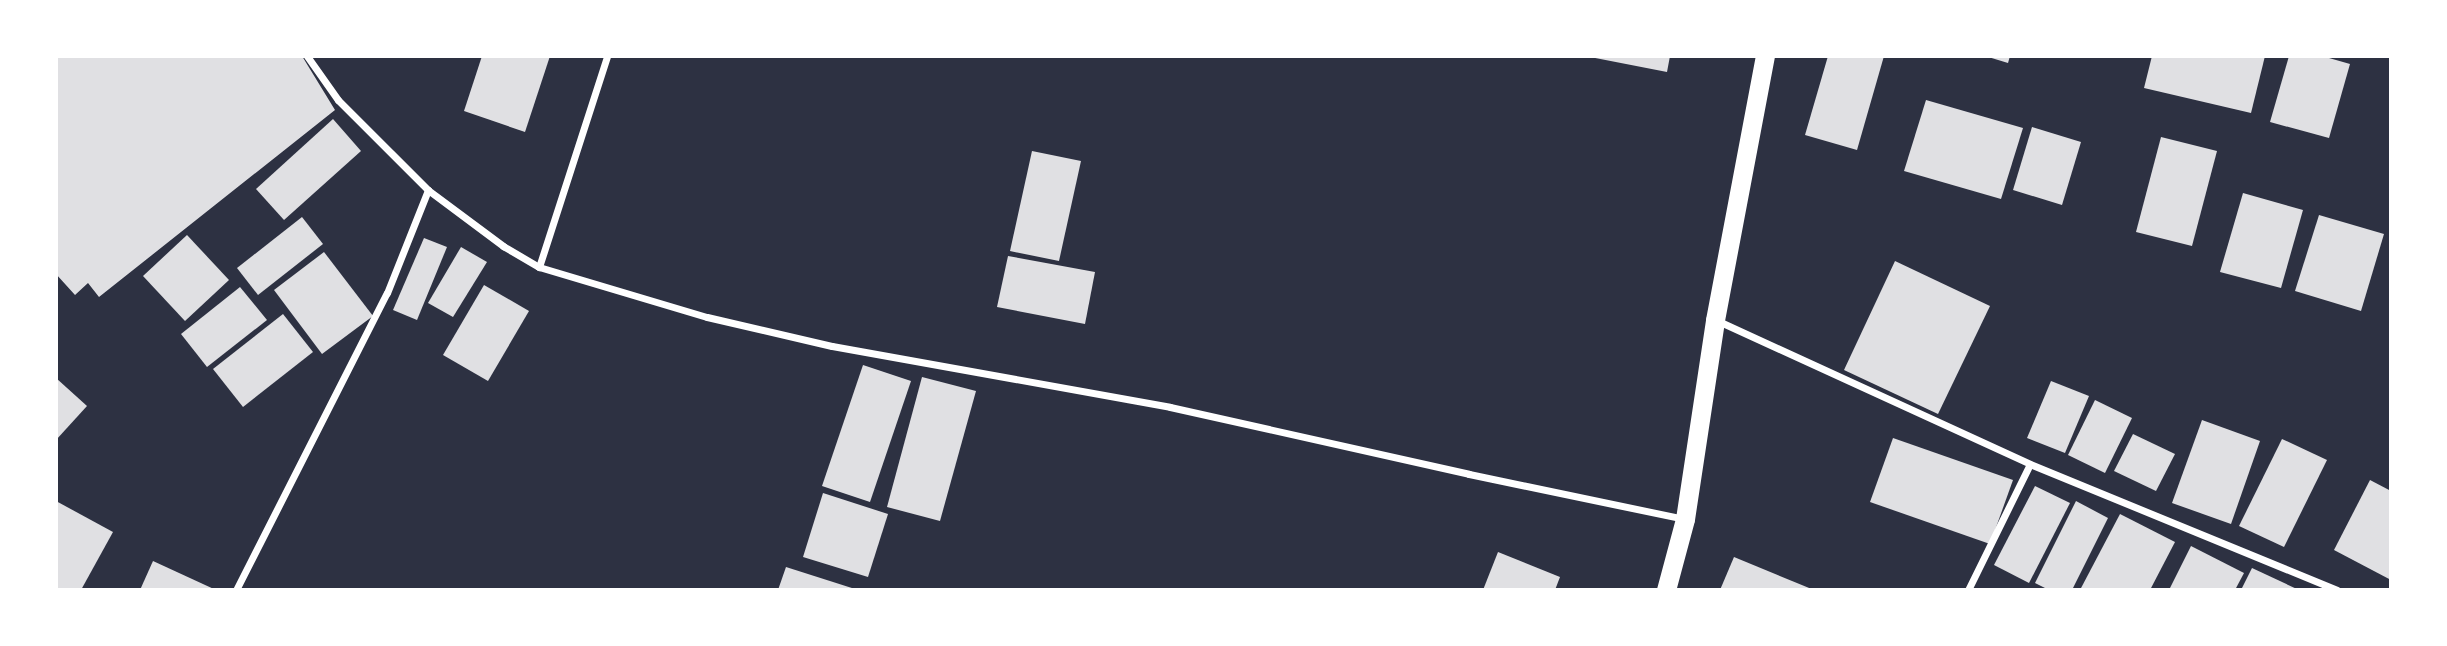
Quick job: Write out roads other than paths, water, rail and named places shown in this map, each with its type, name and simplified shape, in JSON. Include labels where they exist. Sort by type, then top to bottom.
[{"type":"highway","points":[[1666,590],[1685,519],[1715,320],[1765,56]]},
{"type":"street","points":[[307,56],[338,100],[428,190],[503,246],[539,267],[682,310],[832,346],[1170,407],[1685,519]]},
{"type":"street","points":[[539,267],[607,56]]},
{"type":"street","points":[[236,590],[387,293],[428,190]]},
{"type":"street","points":[[1715,320],[2030,464],[2337,590]]},
{"type":"street","points":[[1968,590],[2030,464]]}]
